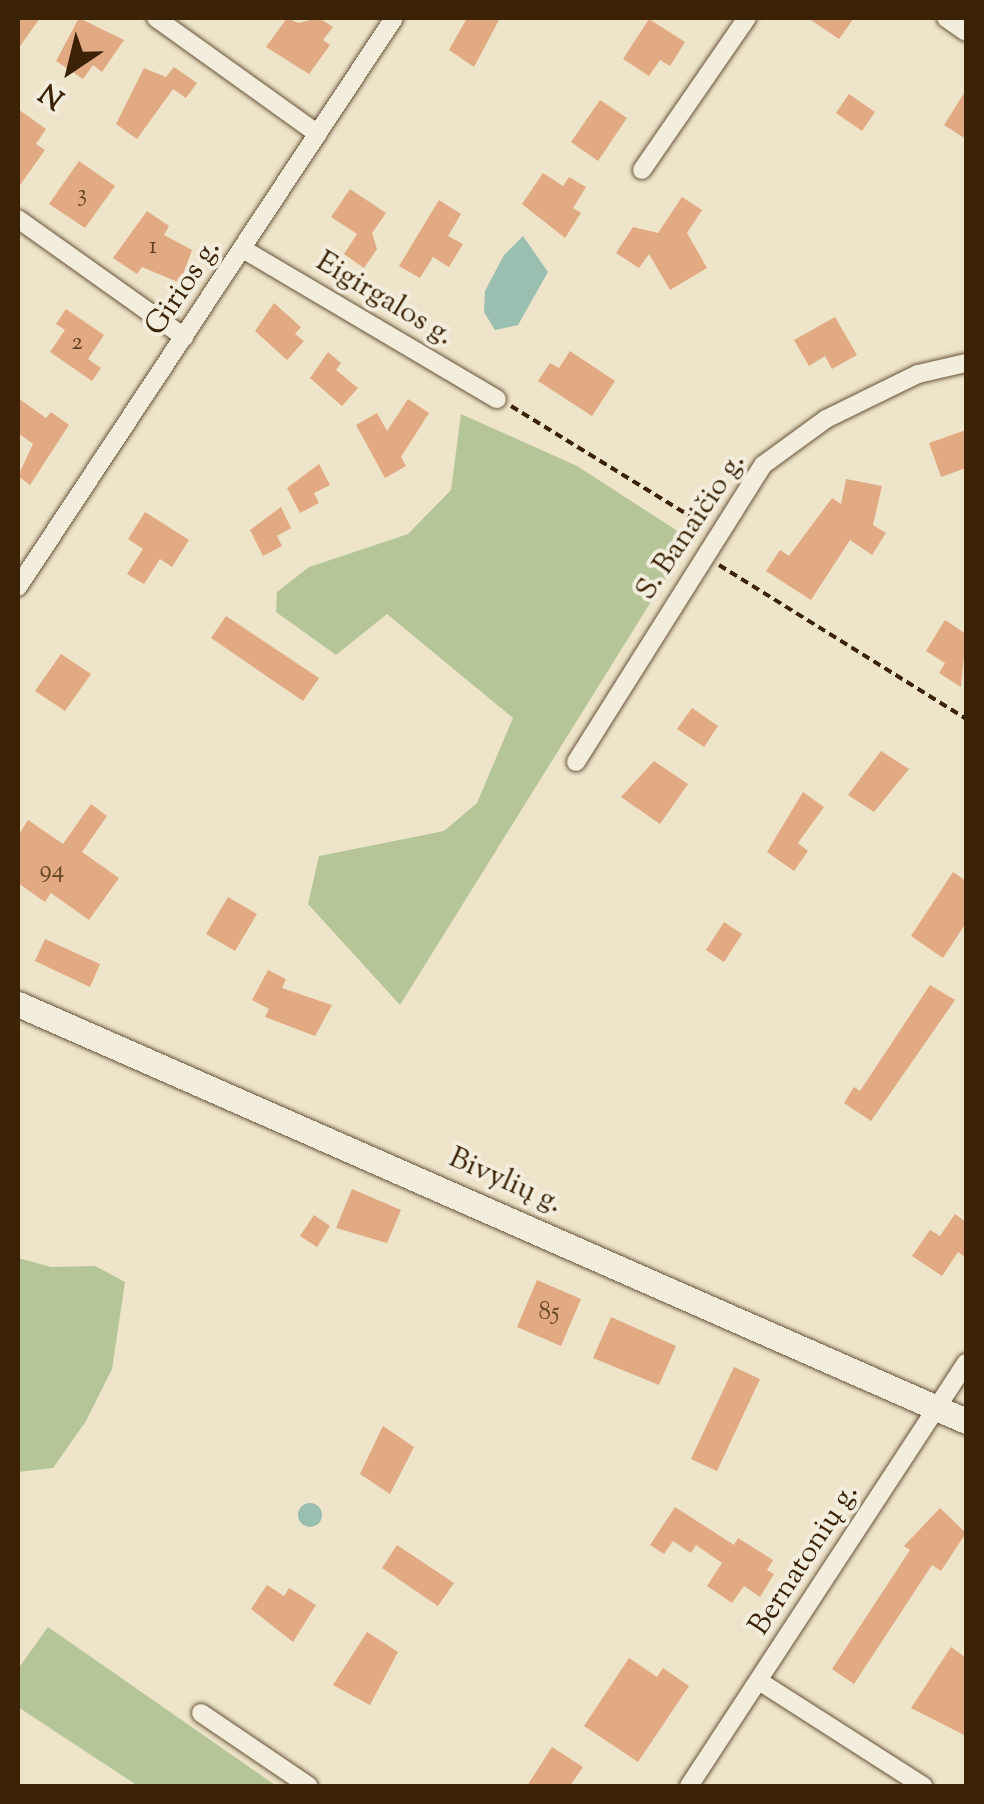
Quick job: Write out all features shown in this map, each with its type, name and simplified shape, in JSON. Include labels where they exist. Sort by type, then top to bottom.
[{"type":"street","points":[[156,18],[318,134]]},
{"type":"street","name":"Girios g.","points":[[18,587],[394,18]]},
{"type":"street","points":[[642,170],[746,18]]},
{"type":"street","points":[[946,18],[966,32]]},
{"type":"street","points":[[18,219],[184,337]]},
{"type":"street","name":"Eigirgalos g.","points":[[244,249],[497,399]]},
{"type":"street","name":"S. Banaičio g.","points":[[576,762],[716,532],[763,465],[826,419],[918,374],[966,363]]},
{"type":"street","name":"Bivylių g.","points":[[18,1004],[966,1420]]},
{"type":"street","name":"Bernatonių g.","points":[[689,1786],[966,1363]]},
{"type":"street","points":[[760,1680],[923,1786]]},
{"type":"street","points":[[201,1713],[309,1786]]},
{"type":"path","points":[[497,399],[716,532]]},
{"type":"path","points":[[702,555],[966,718]]},
{"type":"shaded area","points":[[523,236],[548,272],[518,325],[495,330],[484,312],[485,291],[504,255]]},
{"type":"shaded area","points":[[461,414],[577,466],[690,539],[400,1005],[308,904],[319,856],[444,831],[477,803],[513,718],[387,614],[336,655],[276,612],[277,592],[309,567],[408,534],[451,490]]},
{"type":"shaded area","points":[[18,1258],[51,1267],[95,1266],[125,1282],[112,1369],[86,1421],[53,1468],[18,1472]]},
{"type":"shaded area","points":[[310,1503],[322,1515],[310,1527],[298,1515]]},
{"type":"shaded area","points":[[48,1627],[277,1786],[138,1786],[18,1707],[18,1669]]},
{"type":"building","points":[[18,18],[40,18],[18,49]]},
{"type":"building","points":[[79,18],[124,40],[102,72],[93,65],[83,79],[56,61]]},
{"type":"building","points":[[287,18],[298,23],[319,18],[333,27],[323,40],[330,45],[309,74],[266,47]]},
{"type":"building","points":[[467,18],[500,18],[474,67],[449,50]]},
{"type":"building","points":[[808,18],[854,18],[839,39]]},
{"type":"building","points":[[649,19],[685,42],[670,66],[660,60],[649,76],[623,59]]},
{"type":"building","points":[[174,67],[197,83],[186,98],[173,89],[137,139],[116,124],[144,68],[166,77]]},
{"type":"building","points":[[966,90],[966,139],[944,125]]},
{"type":"building","points":[[849,94],[875,112],[862,131],[836,113]]},
{"type":"building","points":[[600,100],[627,118],[598,161],[571,142]]},
{"type":"building","points":[[18,109],[46,129],[36,144],[45,150],[18,188]]},
{"type":"building","points":[[79,161],[115,186],[85,228],[49,204]]},
{"type":"building","points":[[543,173],[563,186],[569,177],[586,187],[573,208],[581,213],[565,238],[522,204]]},
{"type":"building","points":[[350,189],[386,213],[372,233],[377,249],[364,268],[344,254],[357,234],[331,217]]},
{"type":"building","points":[[682,197],[702,210],[687,233],[707,268],[670,290],[649,254],[639,268],[616,253],[633,227],[658,233]]},
{"type":"building","points":[[439,200],[461,214],[448,236],[463,244],[449,267],[433,257],[420,278],[399,266]]},
{"type":"building","points":[[147,211],[169,226],[164,235],[192,250],[180,283],[142,267],[137,274],[113,258]]},
{"type":"building","points":[[274,303],[301,327],[295,334],[304,341],[287,360],[255,331]]},
{"type":"building","points":[[66,309],[104,335],[88,359],[101,368],[92,381],[50,352],[65,330],[56,324]]},
{"type":"building","points":[[835,317],[857,355],[832,369],[825,356],[809,366],[794,340]]},
{"type":"building","points":[[570,351],[615,381],[592,416],[538,381],[550,363],[559,368]]},
{"type":"building","points":[[328,352],[341,363],[336,370],[358,388],[342,406],[310,378]]},
{"type":"building","points":[[18,398],[46,418],[51,412],[69,425],[30,485],[18,476],[33,444],[18,433]]},
{"type":"building","points":[[408,399],[429,413],[401,457],[406,466],[385,478],[356,425],[377,413],[387,431]]},
{"type":"building","points":[[966,430],[966,468],[941,477],[929,443]]},
{"type":"building","points":[[319,464],[330,485],[314,493],[319,503],[300,513],[287,488]]},
{"type":"building","points":[[846,479],[882,486],[873,525],[886,533],[872,555],[850,540],[811,600],[766,571],[780,550],[789,556],[832,498],[841,504]]},
{"type":"building","points":[[281,507],[291,528],[277,536],[282,546],[263,556],[250,530]]},
{"type":"building","points":[[145,512],[189,540],[172,567],[160,559],[144,584],[127,574],[143,549],[128,539]]},
{"type":"building","points":[[226,616],[319,678],[303,701],[211,638]]},
{"type":"building","points":[[945,620],[966,634],[961,687],[939,673],[945,663],[926,651]]},
{"type":"building","points":[[61,654],[91,674],[65,711],[35,691]]},
{"type":"building","points":[[692,708],[718,726],[704,747],[677,729]]},
{"type":"building","points":[[881,751],[909,769],[874,812],[848,795]]},
{"type":"building","points":[[654,761],[688,784],[660,824],[621,797]]},
{"type":"building","points":[[803,792],[824,807],[798,843],[808,851],[794,871],[767,852]]},
{"type":"building","points":[[91,804],[107,816],[82,852],[119,878],[89,920],[51,893],[45,902],[18,883],[18,836],[28,820],[63,844]]},
{"type":"building","points":[[953,872],[966,881],[966,923],[943,958],[911,936]]},
{"type":"building","points":[[228,897],[257,914],[235,951],[206,934]]},
{"type":"building","points":[[724,922],[742,934],[724,962],[706,950]]},
{"type":"building","points":[[45,939],[100,964],[90,987],[35,961]]},
{"type":"building","points":[[268,970],[286,979],[282,988],[332,1005],[315,1036],[265,1017],[269,1009],[252,1000]]},
{"type":"building","points":[[930,985],[955,1000],[871,1121],[844,1103],[854,1087],[860,1091]]},
{"type":"building","points":[[352,1189],[401,1210],[387,1243],[336,1228]]},
{"type":"building","points":[[955,1214],[966,1222],[966,1258],[958,1252],[942,1276],[912,1256],[930,1230],[940,1236]]},
{"type":"building","points":[[314,1215],[330,1226],[317,1247],[300,1236]]},
{"type":"building","points":[[537,1280],[581,1299],[561,1346],[517,1327]]},
{"type":"building","points":[[611,1317],[676,1346],[659,1385],[593,1358]]},
{"type":"building","points":[[734,1367],[760,1379],[717,1471],[691,1459]]},
{"type":"building","points":[[383,1426],[414,1447],[390,1494],[360,1474]]},
{"type":"building","points":[[675,1507],[734,1545],[738,1538],[773,1560],[767,1570],[774,1574],[760,1597],[744,1586],[732,1603],[707,1586],[722,1563],[696,1545],[691,1553],[673,1541],[664,1554],[650,1545]]},
{"type":"building","points":[[940,1508],[966,1533],[941,1571],[932,1565],[854,1684],[832,1669],[910,1550],[904,1546]]},
{"type":"building","points":[[397,1545],[454,1583],[438,1606],[382,1568]]},
{"type":"building","points":[[267,1585],[284,1596],[289,1588],[316,1605],[293,1642],[251,1609]]},
{"type":"building","points":[[367,1632],[398,1652],[370,1705],[333,1685]]},
{"type":"building","points":[[951,1647],[966,1658],[966,1736],[911,1708]]},
{"type":"building","points":[[629,1658],[657,1677],[663,1668],[689,1686],[638,1762],[584,1726]]},
{"type":"building","points":[[552,1747],[583,1767],[570,1786],[527,1786]]}]
